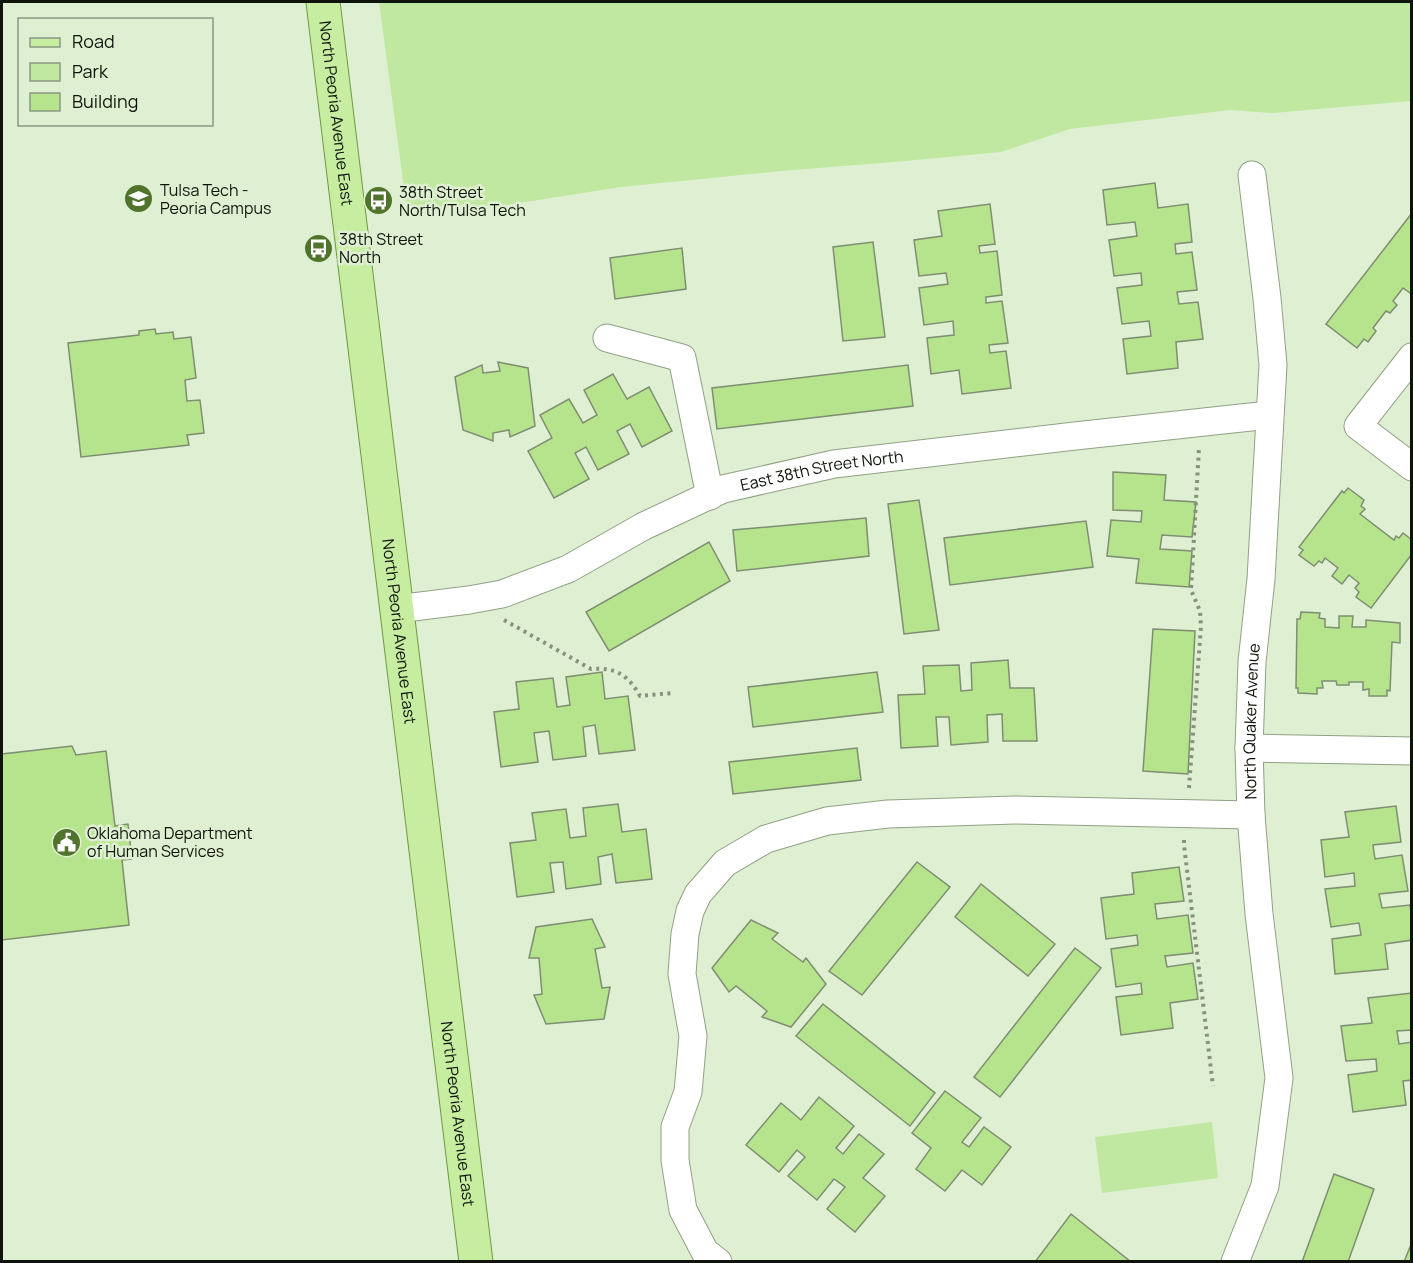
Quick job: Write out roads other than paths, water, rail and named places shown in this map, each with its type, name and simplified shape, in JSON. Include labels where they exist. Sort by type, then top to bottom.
[{"type":"main road","name":"North Peoria Avenue East","points":[[323,2],[476,1262]]},
{"type":"street","name":"North Quaker Avenue","points":[[1235,1262],[1265,1186],[1279,1078],[1259,914],[1251,815],[1249,748],[1252,662],[1261,579],[1273,365],[1252,175]]},
{"type":"street","points":[[606,338],[682,358],[710,496]]},
{"type":"street","points":[[1412,357],[1358,426],[1412,467]]},
{"type":"street","name":"East 38th Street North","points":[[397,609],[502,594],[568,569],[644,526],[723,489],[834,464],[1269,415]]},
{"type":"street","points":[[1249,748],[1412,751]]},
{"type":"street","points":[[718,1262],[705,1252],[683,1210],[675,1160],[675,1127],[688,1092],[693,1036],[682,974],[685,934],[690,910],[698,894],[725,863],[766,839],[827,821],[888,814],[1015,810],[1251,815]]},
{"type":"place","name":"Tulsa Tech - Peoria Campus","points":[[139,199]]},
{"type":"place","name":"38th Street North/Tulsa Tech","points":[[378,201]]},
{"type":"place","name":"38th Street North","points":[[318,248]]},
{"type":"place","name":"Oklahoma Department of Human Services","points":[[66,842]]}]
